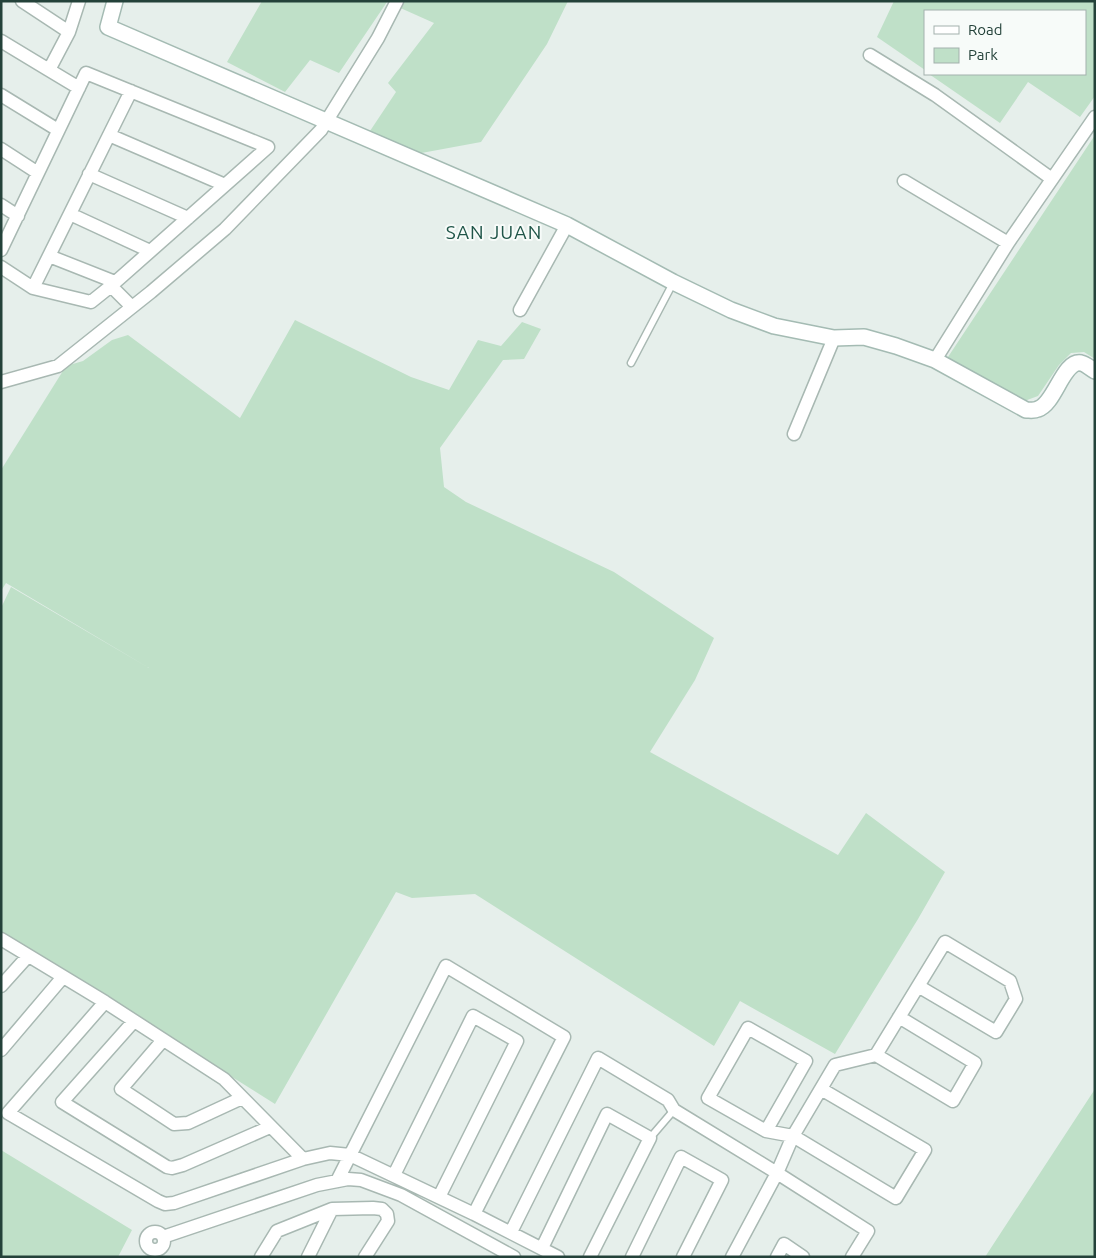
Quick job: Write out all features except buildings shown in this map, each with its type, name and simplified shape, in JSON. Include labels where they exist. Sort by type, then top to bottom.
[{"type":"street","points":[[22,1],[69,32]]},
{"type":"street","points":[[49,70],[69,32],[79,1]]},
{"type":"street","points":[[115,1],[108,27],[567,225],[673,282],[731,310],[774,326],[834,338],[864,337],[896,346],[935,360],[1026,410],[1036,410],[1046,405],[1069,368],[1075,364],[1082,363],[1095,371]]},
{"type":"street","points":[[1,382],[58,366],[225,229],[321,130],[378,38],[397,1]]},
{"type":"street","points":[[1,41],[79,88]]},
{"type":"street","points":[[870,55],[935,95],[1052,179]]},
{"type":"street","points":[[1,250],[86,73],[268,147],[91,302],[33,288],[4,273]]},
{"type":"street","points":[[33,288],[131,91]]},
{"type":"street","points":[[1,94],[58,130]]},
{"type":"street","points":[[935,360],[1008,243],[1095,117]]},
{"type":"street","points":[[109,135],[224,185]]},
{"type":"street","points":[[1,150],[38,173]]},
{"type":"street","points":[[89,174],[188,218]]},
{"type":"street","points":[[904,182],[1008,243]]},
{"type":"street","points":[[1,205],[18,216]]},
{"type":"street","points":[[70,214],[150,251]]},
{"type":"street","points":[[520,310],[567,225]]},
{"type":"street","points":[[49,256],[113,284],[132,307]]},
{"type":"street","points":[[794,434],[834,338]]},
{"type":"street","points":[[1,939],[105,1002],[224,1079],[303,1159]]},
{"type":"street","points":[[876,1055],[899,1017],[918,986],[945,942],[1010,981],[1016,999],[996,1032],[918,986]]},
{"type":"street","points":[[1,986],[28,956]]},
{"type":"street","points":[[337,1181],[446,966],[564,1037],[474,1214]]},
{"type":"street","points":[[1,1050],[63,977]]},
{"type":"street","points":[[105,1002],[8,1113],[158,1201],[165,1204],[185,1199],[303,1159],[330,1153],[350,1155],[511,1232],[558,1257]]},
{"type":"street","points":[[394,1176],[473,1016],[517,1041],[439,1197]]},
{"type":"street","points":[[732,1257],[777,1172],[793,1136],[835,1065],[876,1055],[953,1101],[975,1063],[899,1017]]},
{"type":"street","points":[[134,1021],[62,1102],[167,1167],[172,1168],[183,1166],[270,1127]]},
{"type":"street","points":[[766,1131],[806,1062],[748,1028],[708,1098],[766,1131],[793,1136],[896,1198],[925,1150],[821,1089]]},
{"type":"street","points":[[163,1040],[122,1090],[174,1124],[188,1123],[242,1098]]},
{"type":"street","points":[[511,1232],[598,1058],[668,1100],[674,1110],[777,1172],[868,1231],[852,1257]]},
{"type":"street","points":[[542,1248],[607,1114],[650,1138],[590,1257]]},
{"type":"street","points":[[632,1257],[681,1157],[722,1180],[683,1257]]},
{"type":"street","points":[[146,1252],[160,1248],[164,1243],[163,1237],[317,1186],[348,1179],[360,1180],[401,1195],[514,1257]]},
{"type":"street","points":[[261,1257],[277,1231],[332,1209],[382,1209],[387,1214],[388,1221],[365,1257]]},
{"type":"street","points":[[308,1257],[332,1209]]},
{"type":"street","points":[[777,1257],[784,1244],[803,1257]]},
{"type":"lane","points":[[631,363],[673,282]]},
{"type":"lane","points":[[650,1138],[674,1110]]},
{"type":"green space","points":[[262,1],[568,1],[547,44],[481,142],[416,154],[370,131],[396,92],[388,83],[434,23],[387,2],[339,73],[310,60],[285,92],[227,62]]},
{"type":"green space","points":[[894,1],[1095,1],[1095,96],[1080,117],[1028,82],[1000,123],[930,75],[1086,75],[1086,10],[924,10],[924,69],[877,37]]},
{"type":"green space","points":[[1095,135],[1095,359],[1084,352],[1071,353],[1059,365],[1038,396],[1019,403],[946,360]]},
{"type":"green space","points":[[295,320],[411,377],[449,390],[478,340],[501,346],[522,322],[541,329],[524,359],[503,360],[440,448],[444,487],[466,502],[614,572],[714,638],[695,680],[650,752],[838,855],[866,813],[945,872],[835,1054],[740,1001],[714,1046],[475,894],[412,898],[396,892],[275,1104],[1,932],[1,608],[11,587],[149,668],[6,583],[1,591],[1,470],[66,366],[83,361],[112,340],[128,335],[240,418]]},
{"type":"green space","points":[[1095,1089],[1095,1257],[985,1257]]},
{"type":"green space","points":[[1,1150],[132,1230],[118,1257],[1,1257]]},
{"type":"district","name":"SAN JUAN","points":[[494,232]]}]
